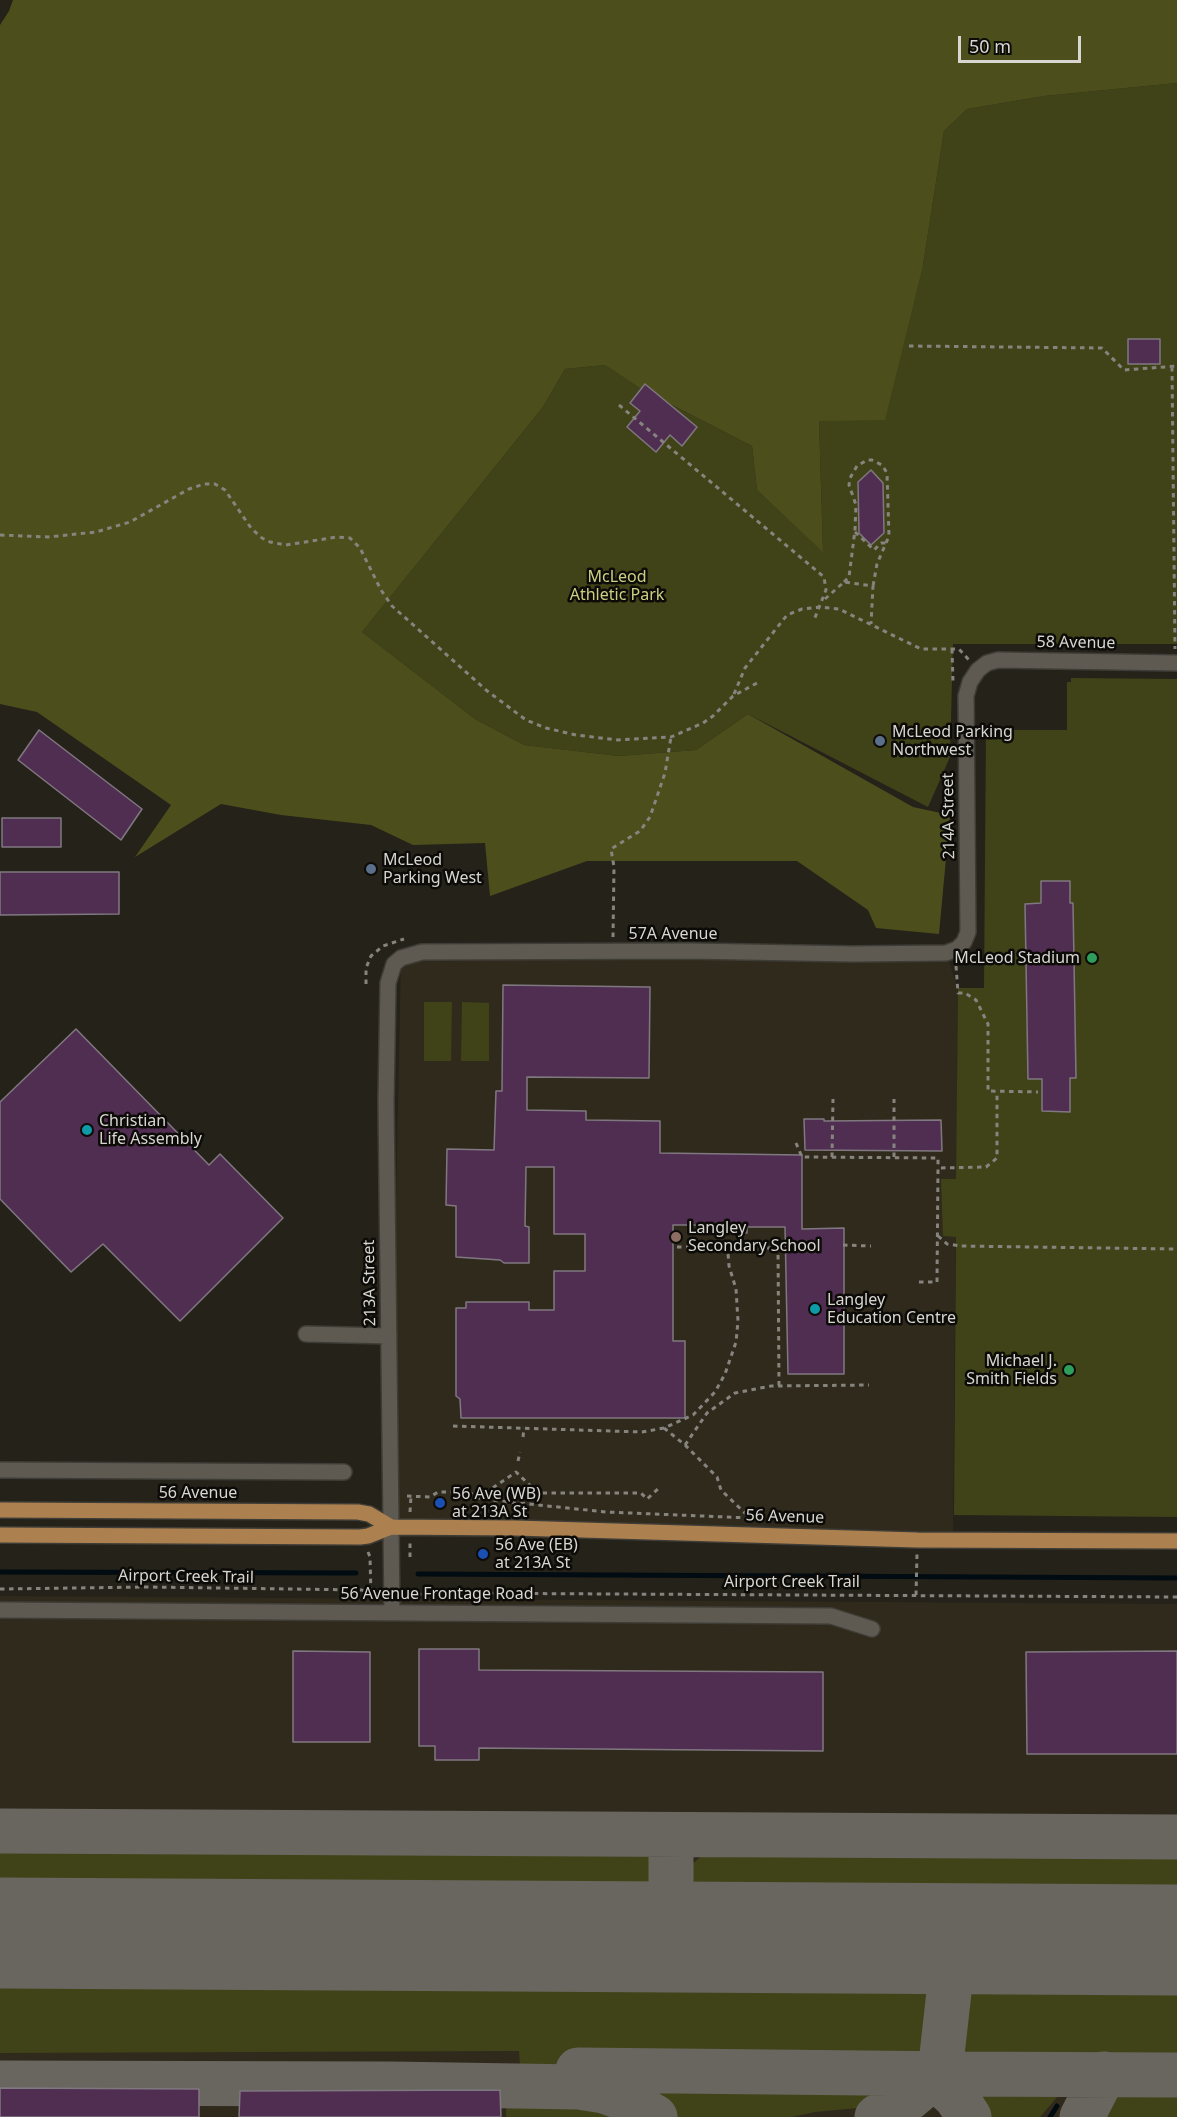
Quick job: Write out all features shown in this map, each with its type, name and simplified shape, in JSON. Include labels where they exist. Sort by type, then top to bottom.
[{"type":"main road","name":"56 Avenue","points":[[0,1510],[358,1512],[369,1514],[391,1527]]},
{"type":"main road","name":"56 Avenue","points":[[0,1535],[360,1537],[391,1527],[515,1527],[917,1540],[1177,1541]]},
{"type":"street","name":"58 Avenue","points":[[978,670],[987,663],[998,660],[1176,663]]},
{"type":"street","name":"214A Street","points":[[951,959],[964,942],[968,932],[966,696],[970,682],[978,670]]},
{"type":"street","name":"57A Avenue","points":[[401,958],[422,952],[951,959]]},
{"type":"street","name":"213A Street","points":[[392,1612],[386,1102],[387,984],[394,964],[401,958]]},
{"type":"street","points":[[306,1334],[389,1336]]},
{"type":"street","points":[[0,1470],[344,1472]]},
{"type":"street","name":"56 Avenue Frontage Road","points":[[0,1610],[831,1616],[872,1629]]},
{"type":"path","points":[[909,346],[1102,348],[1124,370],[1177,366]]},
{"type":"path","points":[[1172,367],[1176,663]]},
{"type":"path","points":[[619,405],[824,577],[826,583],[824,600]]},
{"type":"path","points":[[814,620],[824,600],[849,577],[856,505],[849,485],[850,478],[852,472],[867,460],[882,465],[887,473],[889,536],[877,564],[873,586],[871,625]]},
{"type":"path","points":[[0,535],[48,537],[96,532],[130,522],[189,489],[204,484],[214,484],[225,490],[251,528],[270,542],[286,545],[338,537],[350,538],[360,548],[381,590],[392,606],[486,690],[526,720],[546,728],[576,735],[618,740],[671,737],[703,723],[733,696],[757,683]]},
{"type":"path","points":[[855,532],[874,550],[880,543],[887,543]]},
{"type":"path","points":[[844,582],[873,586]]},
{"type":"path","points":[[733,696],[745,668],[787,615],[802,609],[820,607],[839,609],[921,649],[958,649],[978,670]]},
{"type":"path","points":[[952,649],[953,693]]},
{"type":"path","points":[[614,932],[614,867],[611,849],[640,831],[650,817],[665,773],[671,737]]},
{"type":"path","points":[[366,984],[366,968],[371,956],[383,946],[407,939]]},
{"type":"path","points":[[951,959],[957,993],[965,993],[976,1000],[988,1024],[988,1092],[1038,1092]]},
{"type":"path","points":[[938,1168],[986,1167],[997,1158],[997,1092]]},
{"type":"path","points":[[832,1157],[833,1099]]},
{"type":"path","points":[[894,1099],[894,1157]]},
{"type":"path","points":[[796,1143],[802,1157],[938,1158],[938,1282],[919,1282]]},
{"type":"path","points":[[937,1234],[947,1244],[961,1246],[1177,1249]]},
{"type":"path","points":[[453,1425],[642,1432],[664,1428],[693,1415],[715,1392],[725,1374],[736,1342],[738,1321],[736,1289],[727,1241]]},
{"type":"path","points":[[843,1245],[871,1246]]},
{"type":"path","points":[[677,1247],[778,1248],[779,1386]]},
{"type":"path","points":[[686,1445],[700,1422],[718,1404],[735,1393],[753,1388],[779,1386],[869,1385]]},
{"type":"path","points":[[693,1415],[700,1422]]},
{"type":"path","points":[[523,1437],[524,1428]]},
{"type":"path","points":[[411,1496],[430,1497],[438,1492],[469,1492],[478,1498],[606,1512],[747,1518],[721,1490],[717,1477],[686,1445],[664,1428]]},
{"type":"path","points":[[518,1461],[520,1452]]},
{"type":"path","points":[[478,1498],[516,1472],[538,1493],[641,1493],[646,1499],[659,1488]]},
{"type":"path","name":"Airport Creek Trail","points":[[0,1589],[146,1587],[362,1590],[371,1595],[370,1557]]},
{"type":"path","points":[[916,1595],[917,1563]]},
{"type":"path","name":"Airport Creek Trail","points":[[408,1596],[429,1593],[1177,1597]]},
{"type":"shaded area","name":"Langley Secondary School","points":[[946,953],[958,988],[953,1540],[391,1537],[390,1485],[401,958]]},
{"type":"shaded area","points":[[0,1596],[1177,1604],[1177,2117],[0,2117]]},
{"type":"green space","points":[[13,0],[1177,0],[1177,83],[1044,96],[967,109],[944,131],[923,265],[885,420],[819,421],[823,552],[757,490],[752,446],[641,389],[605,365],[565,369],[543,407],[362,632],[475,719],[524,745],[619,756],[696,750],[748,714],[913,807],[950,815],[939,934],[876,928],[868,910],[797,861],[587,861],[490,896],[485,843],[413,845],[371,825],[281,815],[221,804],[135,857],[171,805],[37,712],[0,704],[0,25]]},
{"type":"green space","name":"McLeod Athletic Park","points":[[1177,83],[1177,644],[953,644],[950,757],[928,807],[748,714],[696,750],[619,756],[524,745],[475,719],[362,632],[543,407],[565,369],[605,365],[641,389],[752,446],[757,490],[823,551],[819,421],[923,265],[944,131],[967,109],[1044,96]]},
{"type":"green space","points":[[1071,678],[1177,679],[1177,1517],[954,1515],[956,1237],[943,1236],[941,1179],[956,1179],[958,988],[984,988],[986,730],[1067,730],[1067,682],[1071,682]]},
{"type":"green space","points":[[424,1002],[452,1002],[451,1061],[424,1061]]},
{"type":"green space","points":[[462,1002],[489,1003],[489,1061],[461,1061]]},
{"type":"green space","points":[[0,1840],[639,1844],[663,1868],[663,1884],[645,1907],[0,1903]]},
{"type":"green space","points":[[714,1845],[1177,1847],[1177,1910],[709,1907],[688,1885],[689,1867]]},
{"type":"green space","points":[[0,1961],[935,1967],[939,1973],[931,2051],[893,2096],[882,2103],[868,2107],[815,2112],[792,2117],[671,2117],[607,2082],[521,2079],[519,2051],[0,2053]]},
{"type":"green space","points":[[970,1966],[1177,1968],[1177,2064],[959,2061],[952,2051],[961,1972]]},
{"type":"green space","points":[[957,2082],[1070,2082],[1040,2117],[976,2117],[957,2089]]},
{"type":"green space","points":[[1111,2082],[1171,2083],[1177,2087],[1177,2117],[1094,2117]]},
{"type":"green space","points":[[507,2094],[584,2095],[604,2098],[641,2117],[506,2117]]},
{"type":"building","points":[[1128,339],[1160,339],[1160,364],[1128,364]]},
{"type":"building","points":[[645,384],[697,427],[682,446],[670,435],[656,452],[627,427],[640,411],[630,403]]},
{"type":"building","points":[[871,470],[883,483],[884,533],[871,545],[859,533],[858,482]]},
{"type":"building","points":[[39,730],[142,809],[121,840],[18,760]]},
{"type":"building","points":[[2,818],[61,818],[61,847],[2,847]]},
{"type":"building","points":[[0,872],[119,872],[119,914],[0,915]]},
{"type":"building","points":[[1041,881],[1070,881],[1070,903],[1073,903],[1076,1078],[1070,1078],[1070,1112],[1042,1111],[1042,1079],[1028,1079],[1025,904],[1041,903]]},
{"type":"building","points":[[503,985],[650,987],[649,1078],[527,1077],[527,1110],[586,1111],[586,1120],[660,1121],[660,1153],[802,1155],[802,1229],[844,1228],[844,1374],[788,1374],[785,1227],[747,1227],[747,1233],[717,1233],[717,1225],[673,1225],[673,1341],[685,1341],[685,1418],[461,1418],[460,1399],[456,1396],[456,1308],[466,1308],[466,1302],[529,1302],[529,1310],[554,1310],[554,1271],[585,1271],[585,1234],[554,1234],[554,1167],[526,1167],[525,1226],[529,1227],[529,1263],[504,1263],[500,1260],[456,1257],[456,1206],[446,1205],[447,1149],[494,1150],[496,1091],[502,1091]]},
{"type":"building","name":"Christian Life Assembly","points":[[76,1029],[209,1165],[220,1154],[283,1218],[180,1321],[103,1244],[71,1272],[0,1199],[0,1102]]},
{"type":"building","points":[[804,1119],[824,1119],[824,1121],[941,1120],[942,1151],[805,1150]]},
{"type":"building","points":[[419,1649],[479,1649],[479,1670],[823,1672],[823,1751],[479,1748],[479,1760],[435,1760],[435,1746],[419,1746]]},
{"type":"building","points":[[293,1651],[370,1652],[370,1742],[293,1742]]},
{"type":"building","points":[[1177,1651],[1177,1754],[1027,1754],[1026,1652]]},
{"type":"building","points":[[0,2088],[199,2089],[199,2117],[0,2117]]},
{"type":"building","points":[[500,2090],[501,2117],[239,2117],[240,2091]]},
{"type":"waterway","points":[[0,1572],[356,1573]]},
{"type":"waterway","points":[[418,1574],[1177,1578]]},
{"type":"waterway","points":[[1050,2117],[1057,2106]]},
{"type":"taxiway","points":[[0,1831],[1177,1837]]},
{"type":"taxiway","points":[[671,1835],[671,1937]]},
{"type":"taxiway","points":[[955,1939],[939,2081],[956,2097],[969,2117]]},
{"type":"taxiway","points":[[578,2070],[963,2074]]},
{"type":"taxiway","points":[[877,2117],[891,2113],[927,2083],[933,2080],[939,2081],[953,2074],[1177,2075]]},
{"type":"taxiway","points":[[1082,2117],[1104,2074]]},
{"type":"taxiway","points":[[0,2083],[579,2087],[618,2096],[655,2117]]},
{"type":"runway","points":[[0,1933],[1177,1940]]},
{"type":"place","name":"McLeod Parking Northwest","points":[[880,741]]},
{"type":"place","name":"McLeod Parking West","points":[[371,869]]},
{"type":"place","name":"McLeod Stadium","points":[[1092,958]]},
{"type":"place","name":"Christian Life Assembly","points":[[87,1130]]},
{"type":"place","name":"Langley Secondary School","points":[[676,1237]]},
{"type":"place","name":"Langley Education Centre","points":[[815,1309]]},
{"type":"place","name":"Michael J. Smith Fields","points":[[1069,1370]]},
{"type":"place","name":"56 Ave (WB) at 213A St","points":[[440,1503]]},
{"type":"place","name":"56 Ave (EB) at 213A St","points":[[483,1554]]}]
